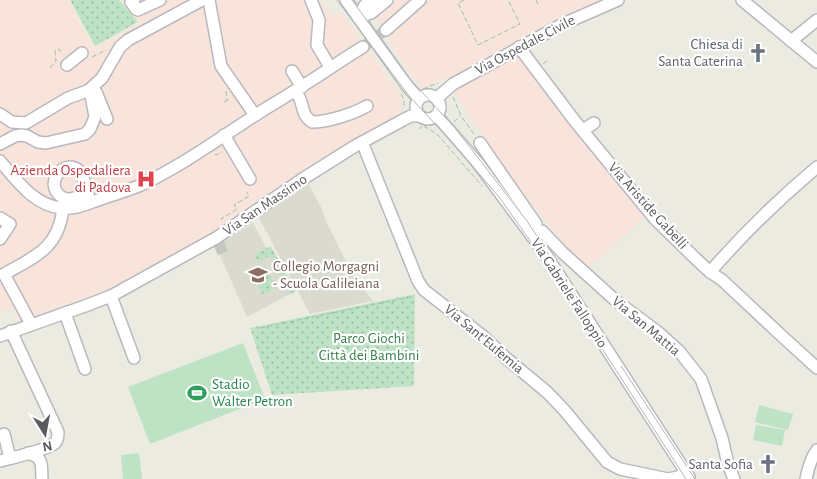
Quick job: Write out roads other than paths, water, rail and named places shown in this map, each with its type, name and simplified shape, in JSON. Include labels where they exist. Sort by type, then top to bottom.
[{"type":"street","points":[[131,1],[136,9],[141,10],[160,0]]},
{"type":"street","points":[[0,114],[12,122],[26,123],[68,98],[91,88],[106,72],[124,43],[202,0]]},
{"type":"street","points":[[209,0],[221,66],[256,115]]},
{"type":"street","points":[[311,0],[319,20],[317,44],[330,67]]},
{"type":"street","points":[[346,0],[408,87],[420,94],[423,96],[428,95],[437,98],[441,107],[440,111],[437,116],[430,120],[421,121],[416,110],[420,94]]},
{"type":"street","points":[[358,17],[365,5],[372,0]]},
{"type":"street","points":[[358,17],[371,13],[387,0]]},
{"type":"street","points":[[386,30],[420,0]]},
{"type":"street","name":"Via Ospedale Civile","points":[[437,98],[454,84],[520,47],[570,20],[618,0]]},
{"type":"street","points":[[742,0],[817,62]]},
{"type":"street","points":[[791,41],[817,20]]},
{"type":"street","points":[[0,161],[28,193],[44,203],[63,208],[74,208],[133,188],[150,180],[363,47]]},
{"type":"street","name":"Via Aristide Gabelli","points":[[520,47],[583,130],[656,219],[696,260],[722,280],[817,368]]},
{"type":"street","points":[[65,60],[82,53]]},
{"type":"street","points":[[292,71],[302,111],[312,122],[321,122],[340,117],[367,106]]},
{"type":"street","points":[[91,88],[107,119]]},
{"type":"street","points":[[0,144],[21,135],[46,143],[85,134],[90,129],[95,118],[91,88]]},
{"type":"street","name":"Via San Massimo","points":[[0,336],[111,296],[217,241],[228,229],[362,142],[411,116],[421,121]]},
{"type":"street","name":"Via Gabriele Falloppio","points":[[437,116],[513,200],[534,229],[567,287],[688,476]]},
{"type":"street","points":[[583,130],[594,123]]},
{"type":"street","points":[[224,135],[250,179]]},
{"type":"street","name":"Via Sant'Eufemia","points":[[362,142],[418,281],[424,290],[484,336],[506,358],[548,393],[607,462],[620,469],[668,479]]},
{"type":"street","points":[[480,143],[513,200]]},
{"type":"street","points":[[710,272],[754,225],[794,186],[817,167]]},
{"type":"street","points":[[31,324],[4,274],[37,256],[51,242],[62,218],[63,208]]},
{"type":"street","points":[[0,218],[10,224],[0,239]]},
{"type":"street","name":"Via San Mattia","points":[[534,229],[542,231],[563,253],[615,300],[659,333],[679,351],[701,380],[722,438],[728,464],[734,479]]},
{"type":"street","points":[[111,296],[134,358]]},
{"type":"street","points":[[65,313],[86,369]]},
{"type":"street","points":[[4,434],[5,460],[44,449],[54,444],[58,438],[58,432],[11,331]]},
{"type":"street","points":[[806,479],[807,471],[817,450]]},
{"type":"street","points":[[28,453],[40,460],[42,479]]},
{"type":"street","points":[[668,479],[688,476]]},
{"type":"tunnel","points":[[363,47],[386,30]]},
{"type":"tunnel","points":[[219,244],[223,253]]},
{"type":"tram line","points":[[337,0],[410,97],[499,197],[585,322],[686,479]]},
{"type":"tram line","points":[[352,0],[408,77],[455,128],[527,221],[583,307]]},
{"type":"tram line","points":[[621,366],[695,479]]},
{"type":"place","name":"Chiesa di Santa Caterina","points":[[758,53]]},
{"type":"place","name":"Azienda Ospedaliera di Padova","points":[[146,179]]},
{"type":"place","name":"Collegio Morgagni - Scuola Galileiana","points":[[258,275]]},
{"type":"place","name":"Stadio Walter Petron","points":[[197,393]]},
{"type":"place","name":"Santa Sofia","points":[[768,464]]},
{"type":"park label","name":"Parco Giochi Città dei Bambini","points":[[369,346]]}]
